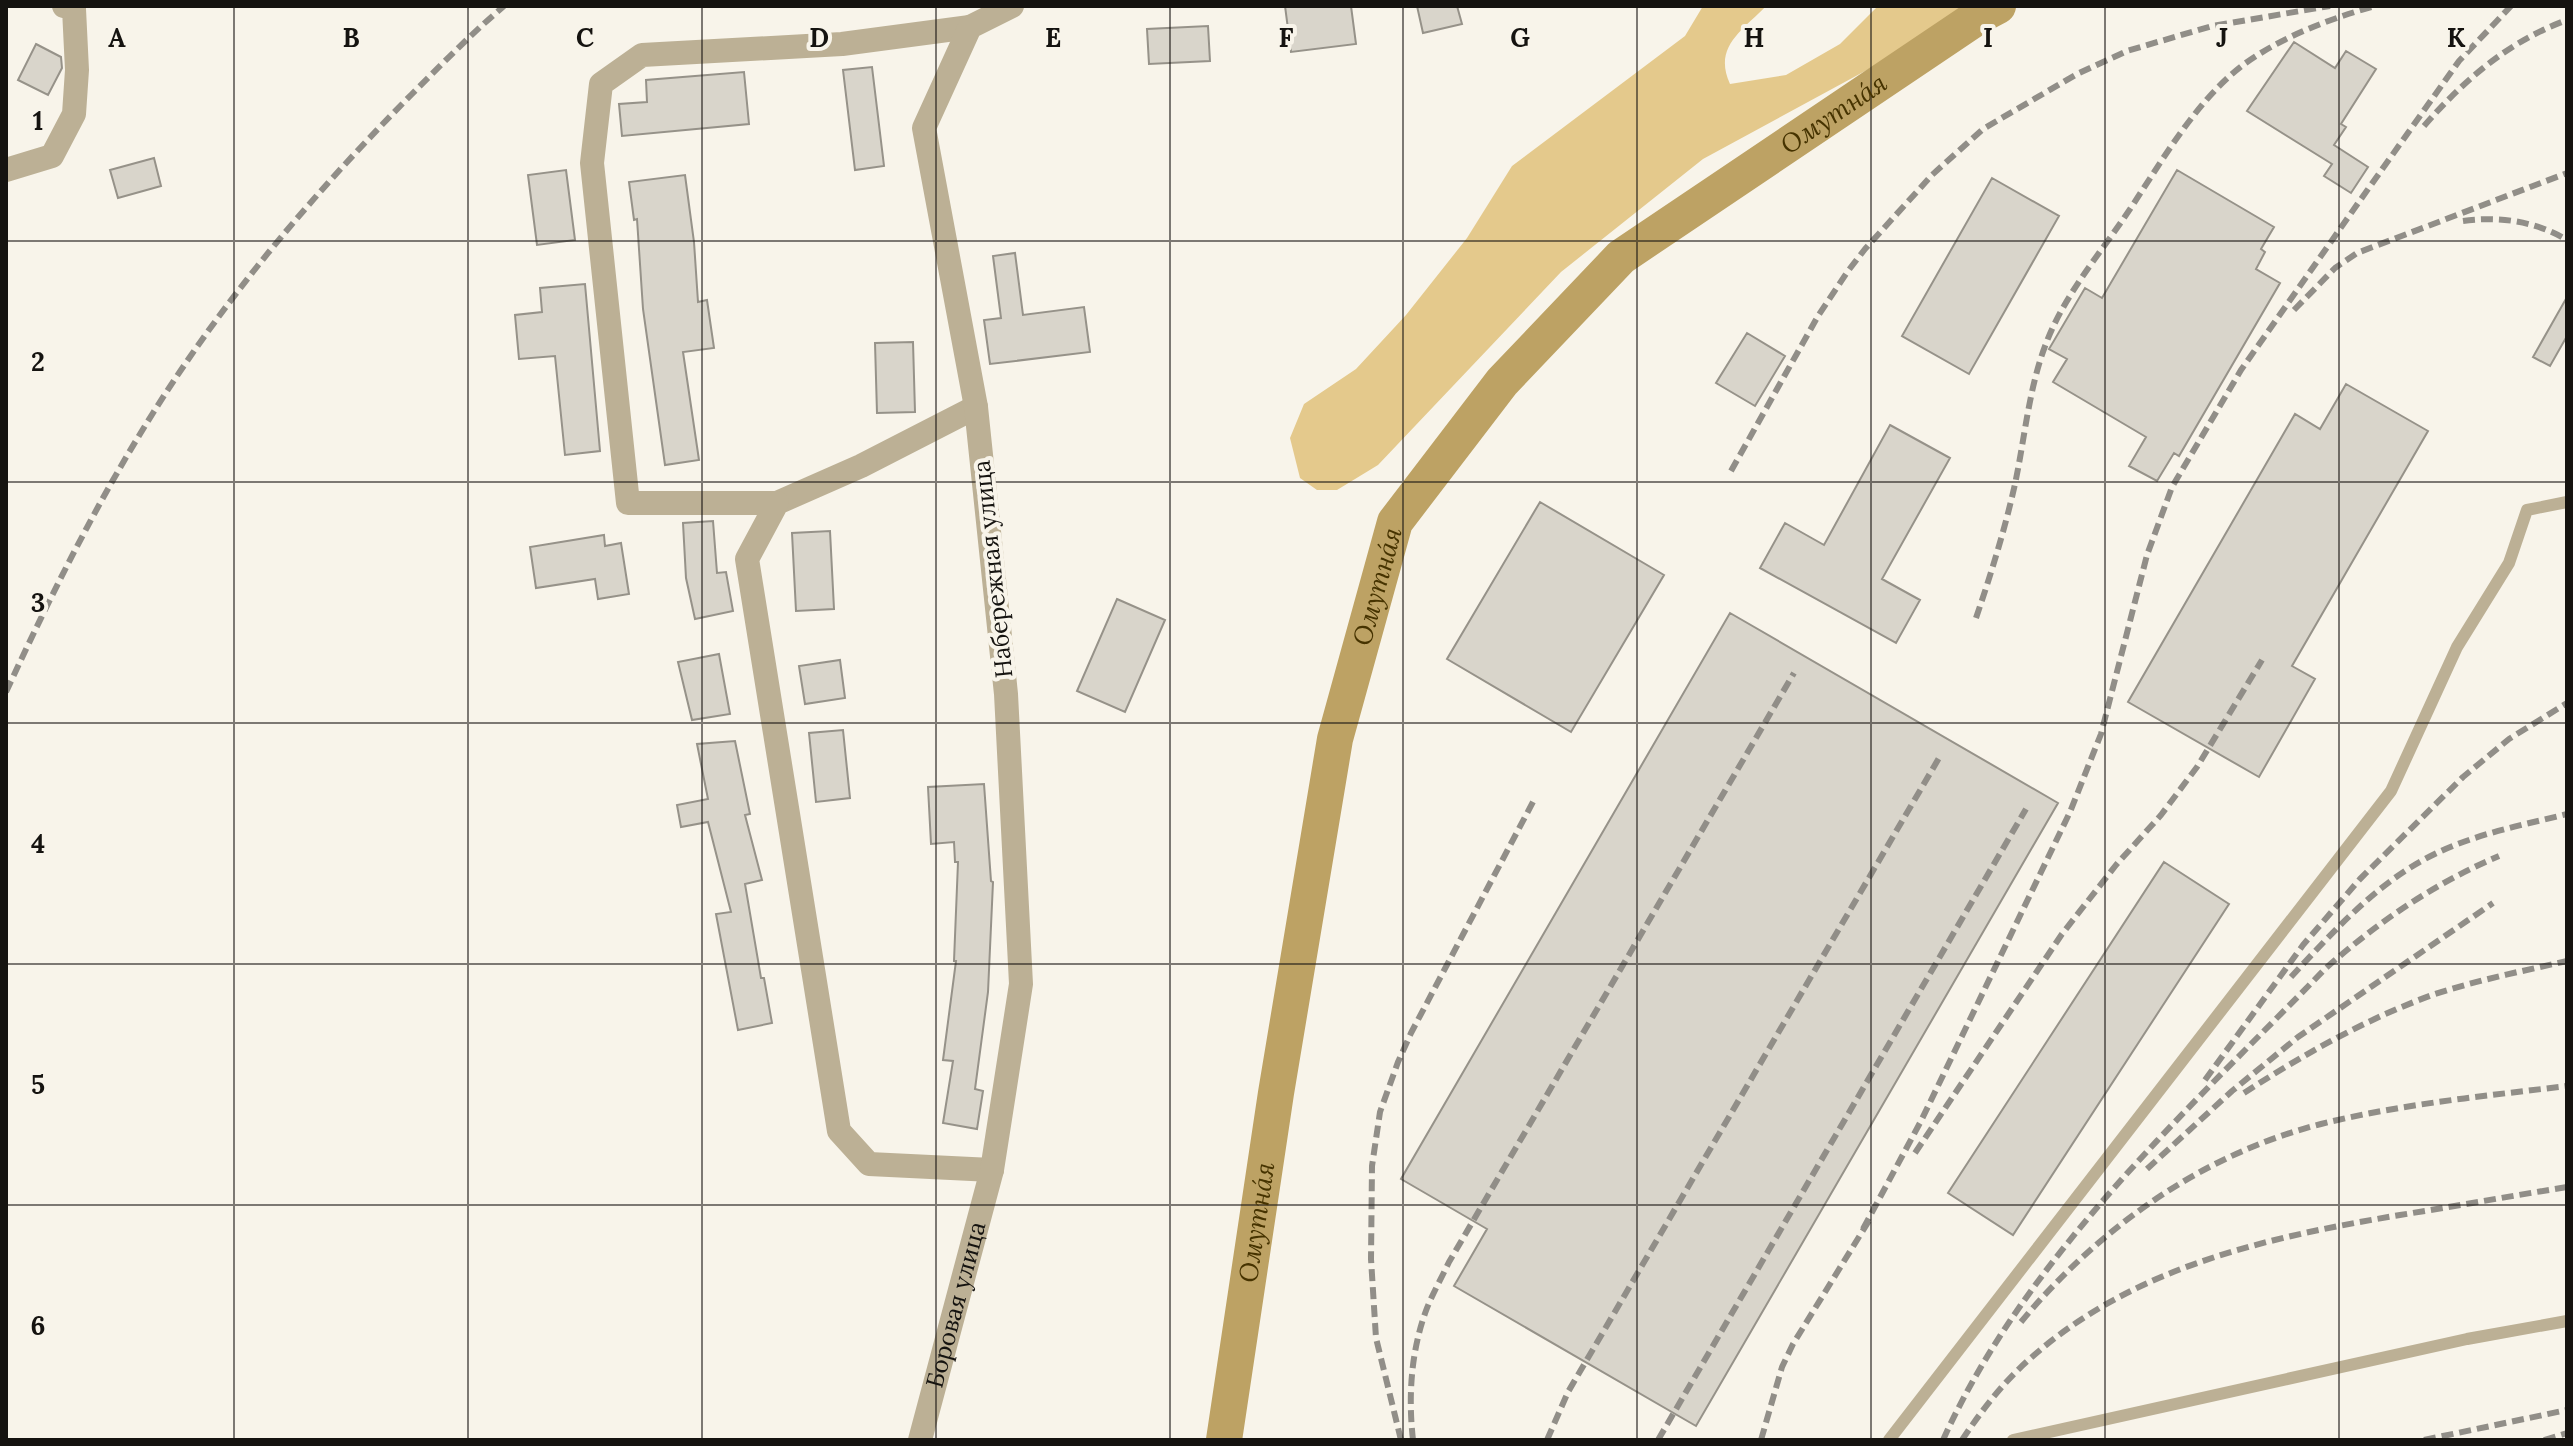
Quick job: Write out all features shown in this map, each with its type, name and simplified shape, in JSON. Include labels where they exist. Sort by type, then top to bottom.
[{"type":"street","points":[[976,407],[861,466],[777,503],[628,503],[592,163],[601,84],[642,55],[842,44],[970,27],[1012,6]]},
{"type":"street","points":[[6,170],[52,156],[74,114],[77,70],[69,8]]},
{"type":"street","name":"Набережная улица","points":[[970,27],[924,128],[976,407],[1006,694],[1021,984],[992,1170]]},
{"type":"street","points":[[777,503],[747,559],[839,1131],[869,1164],[992,1170]]},
{"type":"street","name":"Боровая улица","points":[[920,1440],[992,1170]]},
{"type":"lane","points":[[1889,1440],[2391,791],[2457,647],[2509,563],[2527,510],[2567,502]]},
{"type":"lane","points":[[2013,1440],[2467,1339],[2567,1321]]},
{"type":"shaded area","points":[[1703,6],[1766,6],[1733,40],[1728,50],[1725,60],[1730,84],[1786,75],[1840,44],[1878,6],[1985,6],[1703,159],[1561,272],[1378,465],[1337,490],[1317,490],[1300,478],[1290,438],[1304,404],[1356,369],[1406,315],[1467,238],[1512,166],[1685,36]]},
{"type":"building","points":[[1285,6],[1351,6],[1356,44],[1291,52]]},
{"type":"building","points":[[1417,6],[1457,6],[1462,24],[1423,33]]},
{"type":"building","points":[[1208,26],[1210,61],[1149,64],[1147,29]]},
{"type":"building","points":[[2294,42],[2335,68],[2346,51],[2376,69],[2341,124],[2346,127],[2334,145],[2368,167],[2351,193],[2324,176],[2332,164],[2247,111]]},
{"type":"building","points":[[36,44],[61,57],[62,68],[48,95],[18,80]]},
{"type":"building","points":[[872,67],[884,166],[855,170],[843,70]]},
{"type":"building","points":[[744,72],[749,124],[622,136],[619,104],[647,102],[646,80]]},
{"type":"building","points":[[154,158],[161,186],[118,198],[110,170]]},
{"type":"building","points":[[566,170],[575,240],[537,245],[528,175]]},
{"type":"building","points":[[2177,170],[2274,227],[2261,249],[2265,252],[2256,269],[2280,283],[2179,456],[2174,453],[2157,481],[2129,466],[2146,437],[2053,382],[2067,359],[2049,349],[2085,288],[2102,298]]},
{"type":"building","points":[[685,175],[698,302],[707,300],[714,348],[683,352],[699,460],[665,465],[643,309],[637,219],[634,220],[629,182]]},
{"type":"building","points":[[1992,178],[2059,216],[1969,374],[1902,336]]},
{"type":"building","points":[[1015,253],[1023,315],[1084,307],[1090,352],[990,364],[984,320],[1001,318],[993,256]]},
{"type":"building","points":[[585,284],[600,451],[565,455],[555,356],[519,359],[515,315],[542,312],[540,288]]},
{"type":"building","points":[[2567,297],[2567,336],[2550,366],[2533,357]]},
{"type":"building","points":[[1747,333],[1785,356],[1755,406],[1716,383]]},
{"type":"building","points":[[913,342],[915,412],[877,413],[875,343]]},
{"type":"building","points":[[2346,384],[2428,431],[2292,666],[2315,679],[2259,777],[2128,702],[2295,414],[2320,429]]},
{"type":"building","points":[[1890,425],[1950,458],[1882,579],[1920,600],[1896,643],[1760,568],[1785,523],[1824,545]]},
{"type":"building","points":[[1540,502],[1664,575],[1571,732],[1447,659]]},
{"type":"building","points":[[713,521],[717,573],[726,572],[733,611],[695,619],[686,578],[683,523]]},
{"type":"building","points":[[830,531],[834,609],[796,611],[792,533]]},
{"type":"building","points":[[604,535],[605,546],[621,543],[629,594],[598,599],[595,579],[536,588],[530,547]]},
{"type":"building","points":[[1117,599],[1165,620],[1125,712],[1077,691]]},
{"type":"building","points":[[1730,613],[2058,803],[1696,1426],[1454,1286],[1487,1229],[1401,1179]]},
{"type":"building","points":[[719,654],[730,714],[692,720],[678,662]]},
{"type":"building","points":[[840,660],[845,698],[805,704],[799,666]]},
{"type":"building","points":[[843,730],[850,798],[816,802],[809,733]]},
{"type":"building","points":[[735,741],[750,814],[745,815],[762,880],[745,884],[772,1023],[738,1030],[716,914],[731,912],[708,822],[681,827],[677,805],[708,799],[697,744]]},
{"type":"building","points":[[984,784],[993,882],[988,992],[975,1089],[983,1091],[977,1129],[943,1123],[953,1061],[943,1060],[956,961],[958,862],[955,862],[954,842],[931,844],[928,787]]},
{"type":"building","points":[[2164,862],[2229,904],[2013,1235],[1948,1193]]},
{"type":"waterway","name":"Омутна́я","points":[[1224,1440],[1276,1093],[1335,739],[1395,522],[1502,382],[1621,257],[1998,6]]},
{"type":"railway","points":[[6,692],[93,515],[153,413],[211,327],[306,207],[376,131],[504,6]]},
{"type":"railway","points":[[1731,471],[1818,316],[1848,271],[1932,175],[1983,129],[2077,74],[2127,51],[2212,26],[2330,6]]},
{"type":"railway","points":[[1976,618],[2011,501],[2041,358],[2062,309],[2082,278],[2193,116],[2225,80],[2243,65],[2289,37],[2375,6]]},
{"type":"railway","points":[[1863,1229],[1921,1121],[2070,812],[2101,734],[2147,555],[2172,487],[2241,370],[2361,199],[2459,61],[2511,6]]},
{"type":"railway","points":[[2424,126],[2455,93],[2489,64],[2526,39],[2567,20]]},
{"type":"railway","points":[[2294,310],[2335,268],[2357,253],[2567,173]]},
{"type":"railway","points":[[2463,221],[2490,219],[2516,222],[2542,228],[2567,240]]},
{"type":"railway","points":[[1915,1153],[2062,934],[2197,767],[2262,660]]},
{"type":"railway","points":[[1413,1440],[1411,1390],[1417,1340],[1427,1308],[1449,1262],[1794,673]]},
{"type":"railway","points":[[2205,1080],[2303,945],[2360,879],[2463,777],[2509,739],[2567,703]]},
{"type":"railway","points":[[1547,1440],[1568,1392],[1939,758]]},
{"type":"railway","points":[[1401,1440],[1376,1338],[1371,1259],[1372,1166],[1380,1112],[1411,1033],[1534,800]]},
{"type":"railway","points":[[1658,1440],[2026,809]]},
{"type":"railway","points":[[2291,977],[2370,897],[2406,870],[2477,837],[2567,814]]},
{"type":"railway","points":[[1943,1440],[1978,1373],[2018,1309],[2064,1248],[2166,1132],[2346,951],[2430,891],[2499,856]]},
{"type":"railway","points":[[2147,1169],[2232,1091],[2298,1037],[2493,903]]},
{"type":"railway","points":[[2244,1093],[2290,1064],[2385,1014],[2468,984],[2567,961]]},
{"type":"railway","points":[[2021,1322],[2051,1288],[2118,1226],[2194,1175],[2235,1155],[2277,1137],[2351,1117],[2443,1101],[2567,1086]]},
{"type":"railway","points":[[1962,1440],[1994,1396],[2032,1357],[2072,1326],[2159,1278],[2206,1260],[2302,1234],[2567,1187]]},
{"type":"railway","points":[[1761,1440],[1782,1367],[1793,1344],[1870,1219]]},
{"type":"railway","points":[[2424,1440],[2567,1410]]},
{"type":"railway","points":[[2544,1440],[2567,1433]]}]
